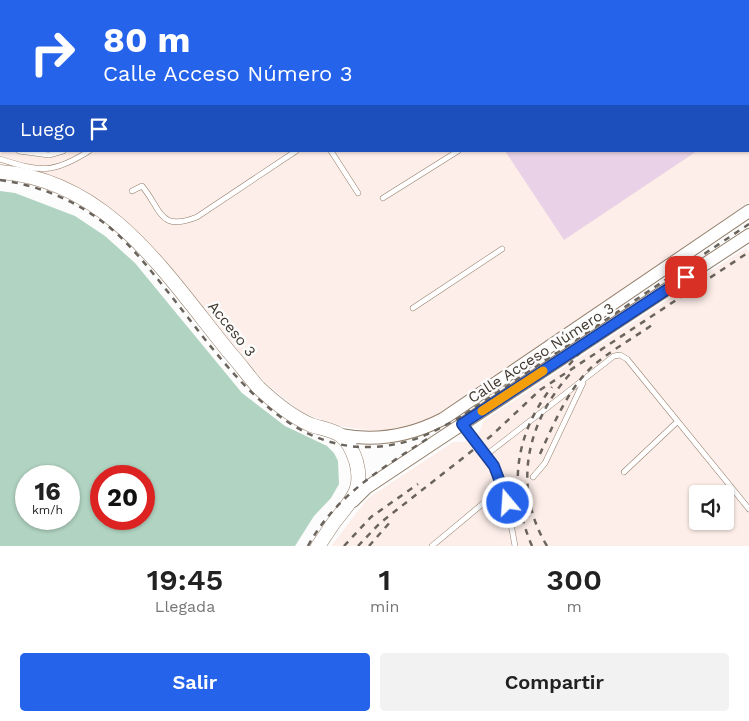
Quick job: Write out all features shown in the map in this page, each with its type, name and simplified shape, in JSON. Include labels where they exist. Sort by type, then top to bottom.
[{"type":"main road","name":"Acceso 3","points":[[0,172],[23,174],[54,183],[80,195],[110,215],[136,239],[259,387],[283,408],[309,424],[340,435]]},
{"type":"main road","points":[[318,546],[335,521],[353,501],[358,485],[358,473],[353,452],[340,435]]},
{"type":"street","name":"Calle Acceso Número 3","points":[[340,435],[377,439],[400,436],[429,427],[749,211]]},
{"type":"street","name":"Calle Acceso Número 3","points":[[353,501],[366,488],[749,235]]},
{"type":"lane","points":[[25,152],[49,156],[60,152]]},
{"type":"lane","points":[[0,159],[18,165],[49,169],[67,165],[87,152]]},
{"type":"lane","points":[[132,191],[142,186],[157,210],[166,220],[182,223],[197,217],[294,152]]},
{"type":"lane","points":[[332,152],[358,193]]},
{"type":"lane","points":[[383,198],[456,152]]},
{"type":"lane","points":[[413,308],[502,249]]},
{"type":"lane","points":[[486,456],[614,356],[620,356],[627,359],[749,509]]},
{"type":"lane","points":[[534,477],[545,463],[584,380]]},
{"type":"lane","points":[[624,472],[677,422]]},
{"type":"lane","points":[[462,424],[486,456],[504,486],[515,546]]},
{"type":"lane","points":[[432,546],[504,486]]},
{"type":"shaded area","points":[[0,152],[749,152],[749,202],[427,424],[376,431],[339,426],[303,413],[265,383],[156,251],[112,211],[57,182],[0,163]]},
{"type":"shaded area","points":[[746,248],[749,252],[749,546],[331,546],[368,498],[453,442],[464,442],[480,431],[483,421]]},
{"type":"green space","points":[[0,191],[15,193],[75,216],[105,236],[135,263],[242,393],[285,426],[327,446],[334,453],[338,461],[339,484],[331,498],[314,516],[295,546],[0,546]]},
{"type":"building","points":[[506,152],[696,152],[564,240]]},
{"type":"railway","points":[[0,180],[47,191],[61,197],[89,212],[115,232],[143,261],[217,355],[244,385],[273,411],[304,432],[339,444],[378,447],[421,437],[471,411]]},
{"type":"railway","points":[[465,414],[749,224]]},
{"type":"railway","points":[[358,546],[380,523],[491,436],[540,390],[749,252]]},
{"type":"railway","points":[[540,454],[563,406],[585,374],[609,354],[655,323]]},
{"type":"railway","points":[[569,365],[602,327]]},
{"type":"railway","points":[[547,546],[536,524],[530,502],[527,479],[529,457],[534,435],[543,413],[555,393],[570,374]]},
{"type":"railway","points":[[532,546],[524,525],[520,504],[519,464],[529,424],[539,405],[552,387]]},
{"type":"railway","points":[[308,546],[319,528],[345,498],[376,473],[427,439]]},
{"type":"railway","points":[[344,546],[371,517],[418,484]]},
{"type":"railway","points":[[369,546],[392,520]]},
{"type":"slow traffic","points":[[482,411],[543,371]]},
{"type":"route","points":[[508,503],[504,486],[494,466],[462,424],[686,277]]}]
